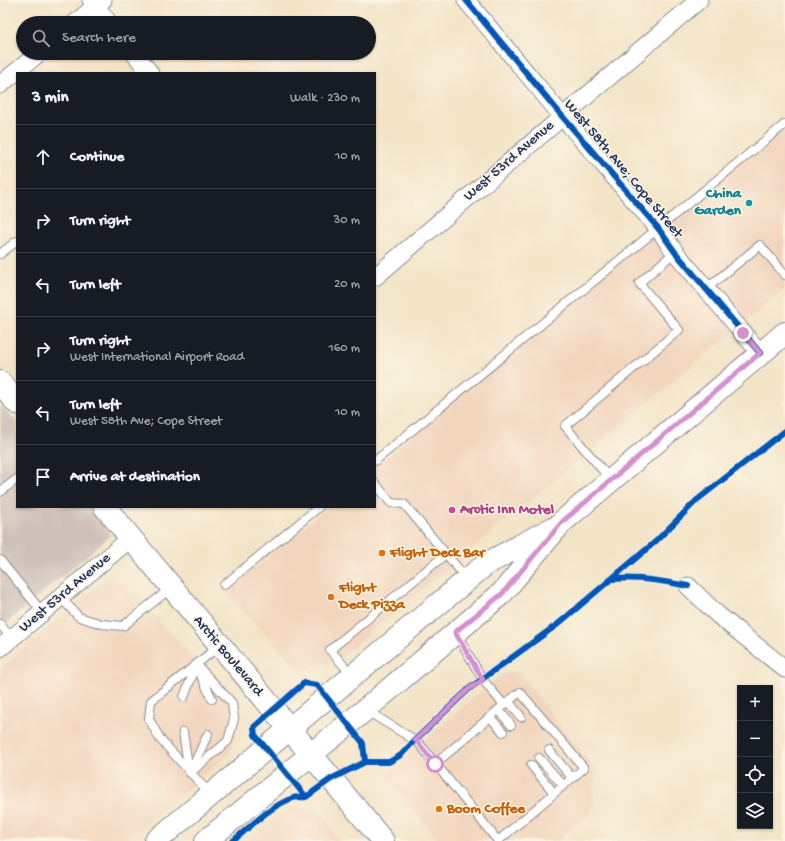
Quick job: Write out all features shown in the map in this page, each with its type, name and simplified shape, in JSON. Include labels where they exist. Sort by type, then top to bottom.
[{"type":"main road","points":[[156,841],[486,564],[562,522],[785,333]]},
{"type":"main road","points":[[0,382],[16,402]]},
{"type":"main road","name":"Arctic Boulevard","points":[[106,508],[383,841]]},
{"type":"main road","points":[[206,841],[365,710],[455,632],[502,594],[562,522]]},
{"type":"street","name":"West 58th Ave; Cope Street","points":[[466,0],[562,116],[658,228],[706,289],[760,353]]},
{"type":"street","name":"West 53rd Avenue","points":[[376,276],[699,0]]},
{"type":"street","points":[[82,16],[96,2],[105,16]]},
{"type":"street","points":[[0,85],[30,60]]},
{"type":"street","points":[[140,60],[149,72]]},
{"type":"street","name":"West 53rd Avenue","points":[[6,643],[131,538]]},
{"type":"street","points":[[688,586],[718,615],[785,669]]},
{"type":"lane","points":[[376,460],[785,124]]},
{"type":"lane","points":[[0,254],[16,241]]},
{"type":"lane","points":[[706,289],[760,245],[785,275]]},
{"type":"lane","points":[[612,481],[565,426],[679,330],[639,283],[676,252]]},
{"type":"lane","points":[[0,492],[16,479]]},
{"type":"lane","points":[[376,484],[391,503],[404,504],[468,579]]},
{"type":"lane","points":[[224,585],[318,508]]},
{"type":"lane","points":[[352,676],[330,650],[446,554]]},
{"type":"lane","points":[[0,560],[42,612]]},
{"type":"lane","points":[[60,597],[79,618],[102,624],[124,626],[172,588]]},
{"type":"lane","points":[[0,624],[6,643]]},
{"type":"lane","points":[[455,632],[483,680],[504,706],[521,717]]},
{"type":"lane","points":[[211,794],[160,739],[149,719],[151,701],[220,646]]},
{"type":"lane","points":[[184,697],[197,665]]},
{"type":"lane","points":[[197,665],[212,699]]},
{"type":"lane","points":[[190,773],[228,741],[234,719],[232,703],[197,665]]},
{"type":"lane","points":[[365,710],[418,742],[435,764],[498,841],[584,768],[520,692],[435,764]]},
{"type":"lane","points":[[504,706],[511,725]]},
{"type":"lane","points":[[490,717],[503,732]]},
{"type":"lane","points":[[183,732],[190,773]]},
{"type":"lane","points":[[190,773],[208,734]]},
{"type":"lane","points":[[548,750],[572,778]]},
{"type":"lane","points":[[539,758],[563,785]]},
{"type":"lane","points":[[530,765],[554,793]]},
{"type":"shaded area","points":[[785,122],[785,289],[336,661],[300,670],[225,593],[327,508],[376,508],[376,466]]},
{"type":"shaded area","points":[[0,403],[16,422],[16,508],[89,508],[111,535],[0,628]]},
{"type":"shaded area","points":[[106,579],[125,584],[240,709],[232,752],[125,841],[0,841],[0,669]]},
{"type":"shaded area","points":[[517,671],[595,769],[592,811],[557,841],[439,841],[385,775],[500,675]]},
{"type":"shaded area","points":[[292,805],[320,813],[340,841],[248,841]]},
{"type":"cycle path","points":[[466,0],[562,116],[658,228],[675,252],[760,353]]},
{"type":"cycle path","points":[[365,761],[363,743],[317,685],[304,683],[254,727],[255,735],[306,797],[331,779],[365,762],[389,762],[401,755],[470,688],[558,624],[655,542],[697,500],[785,431]]},
{"type":"cycle path","points":[[612,579],[650,580],[688,586]]},
{"type":"cycle path","points":[[233,841],[276,806],[293,798],[306,797]]},
{"type":"place","name":"China Garden","points":[[749,203]]},
{"type":"place","name":"Arctic Inn Motel","points":[[452,510]]},
{"type":"place","name":"Flight Deck Bar","points":[[382,553]]},
{"type":"place","name":"Flight Deck Pizza","points":[[331,597]]},
{"type":"place","name":"Boom Coffee","points":[[439,809]]},
{"type":"route","points":[[435,764],[415,740],[470,688],[483,680],[455,632],[502,594],[562,522],[612,481],[760,353],[743,333]]}]
